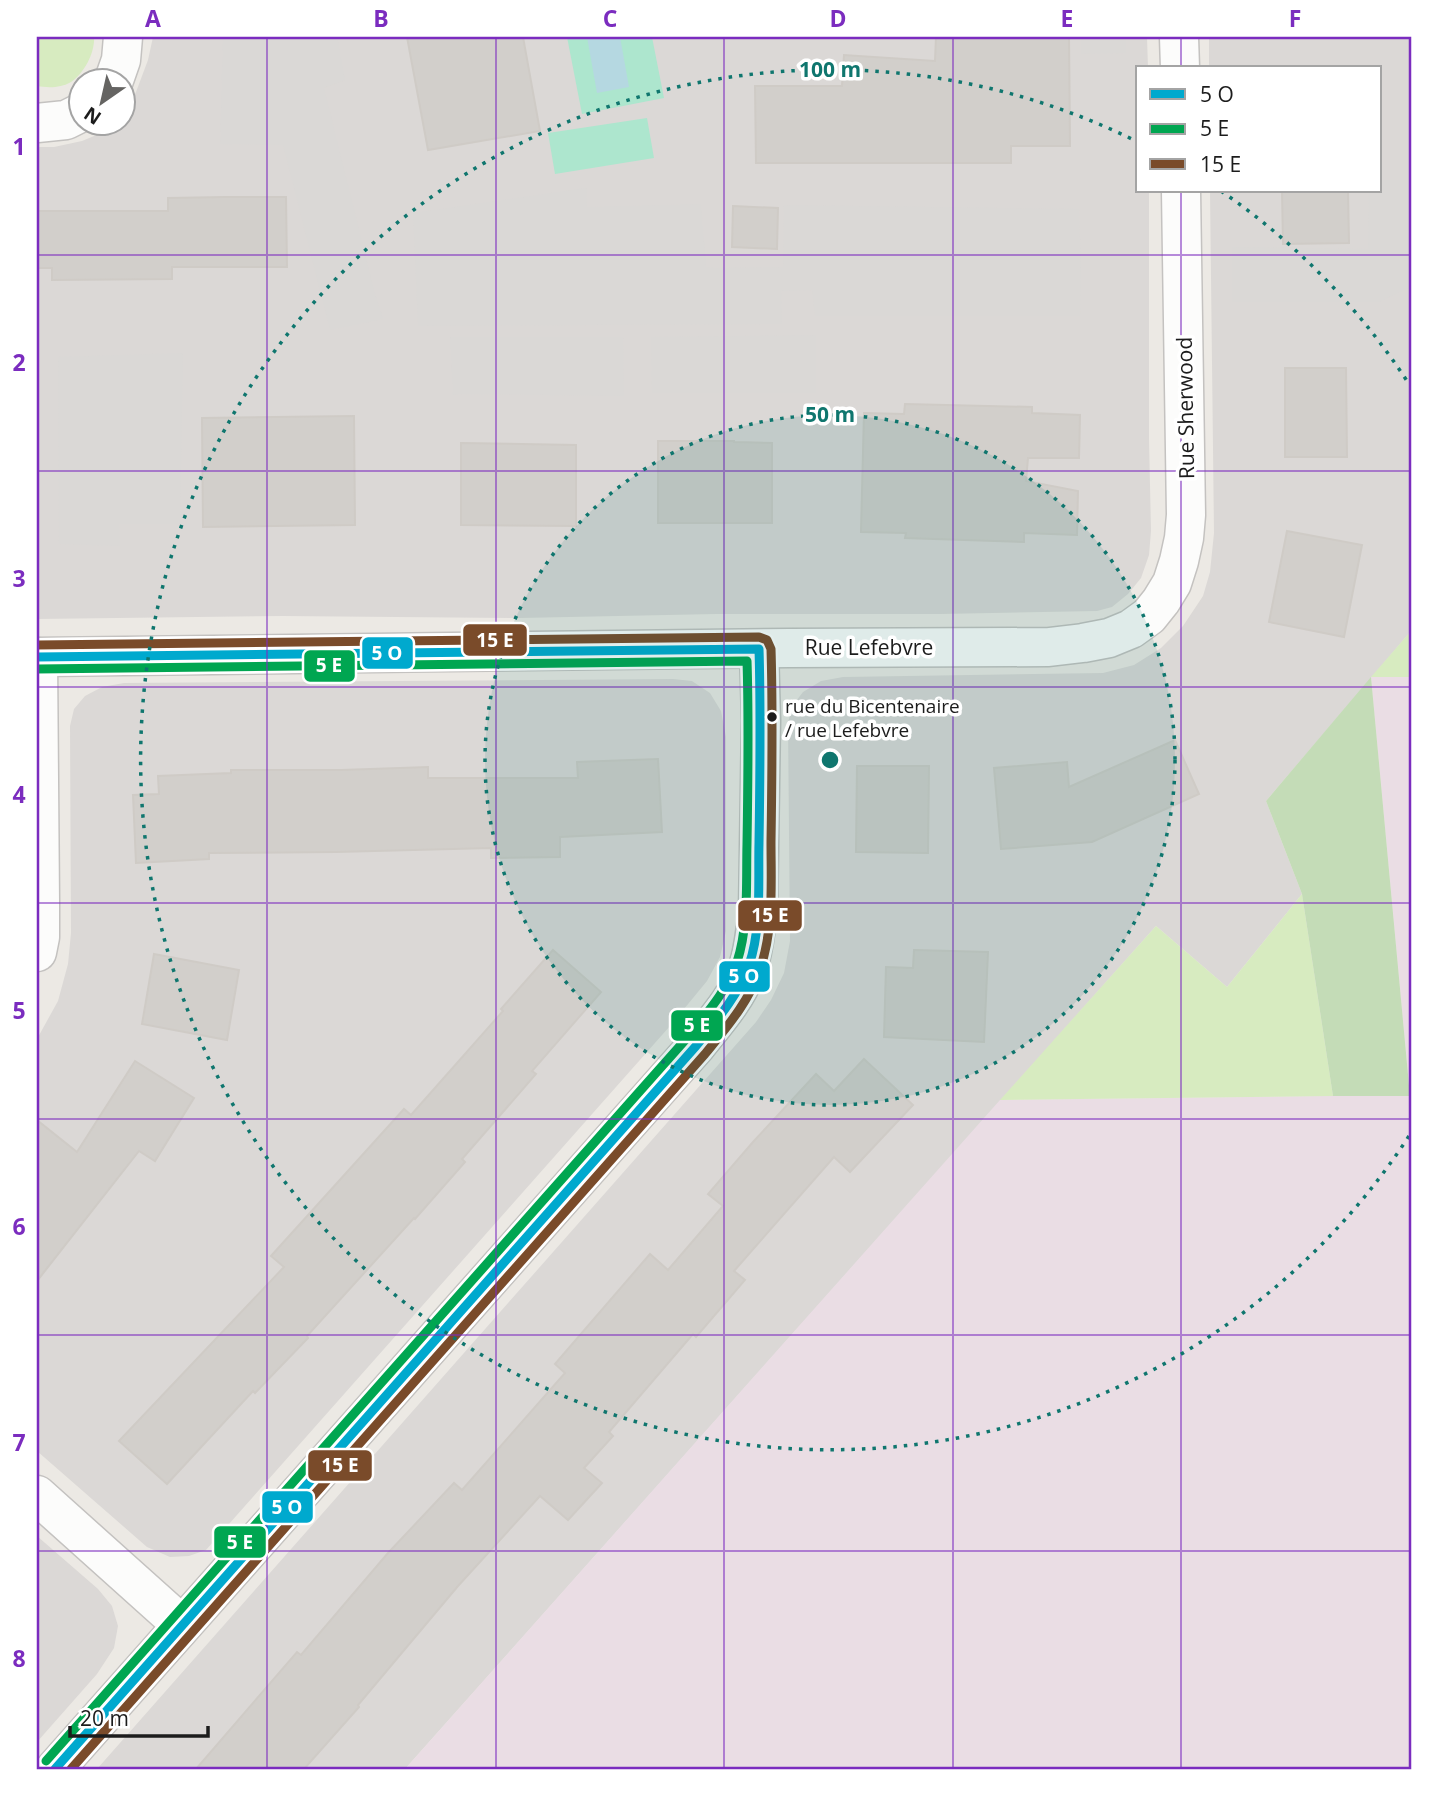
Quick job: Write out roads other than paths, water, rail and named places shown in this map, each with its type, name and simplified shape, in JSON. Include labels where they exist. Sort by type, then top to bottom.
[{"type":"street","points":[[119,66],[123,37]]},
{"type":"street","points":[[1179,37],[1180,66]]},
{"type":"street","points":[[37,123],[66,120]]},
{"type":"street","name":"Rue Sherwood","points":[[1149,616],[1172,583],[1184,538],[1186,515],[1181,192]]},
{"type":"street","name":"Rue Lefebvre","points":[[38,657],[1049,647],[1109,638],[1130,629],[1149,616]]},
{"type":"street","points":[[55,1769],[696,1046],[733,997],[747,969],[758,913],[760,649]]},
{"type":"street","points":[[37,951],[40,937],[38,657]]},
{"type":"street","points":[[37,1495],[182,1625]]},
{"type":"water","points":[[587,37],[620,37],[629,87],[597,93]]},
{"type":"place","name":"rue du Bicentenaire / rue Lefebvre","points":[[772,717]]}]
